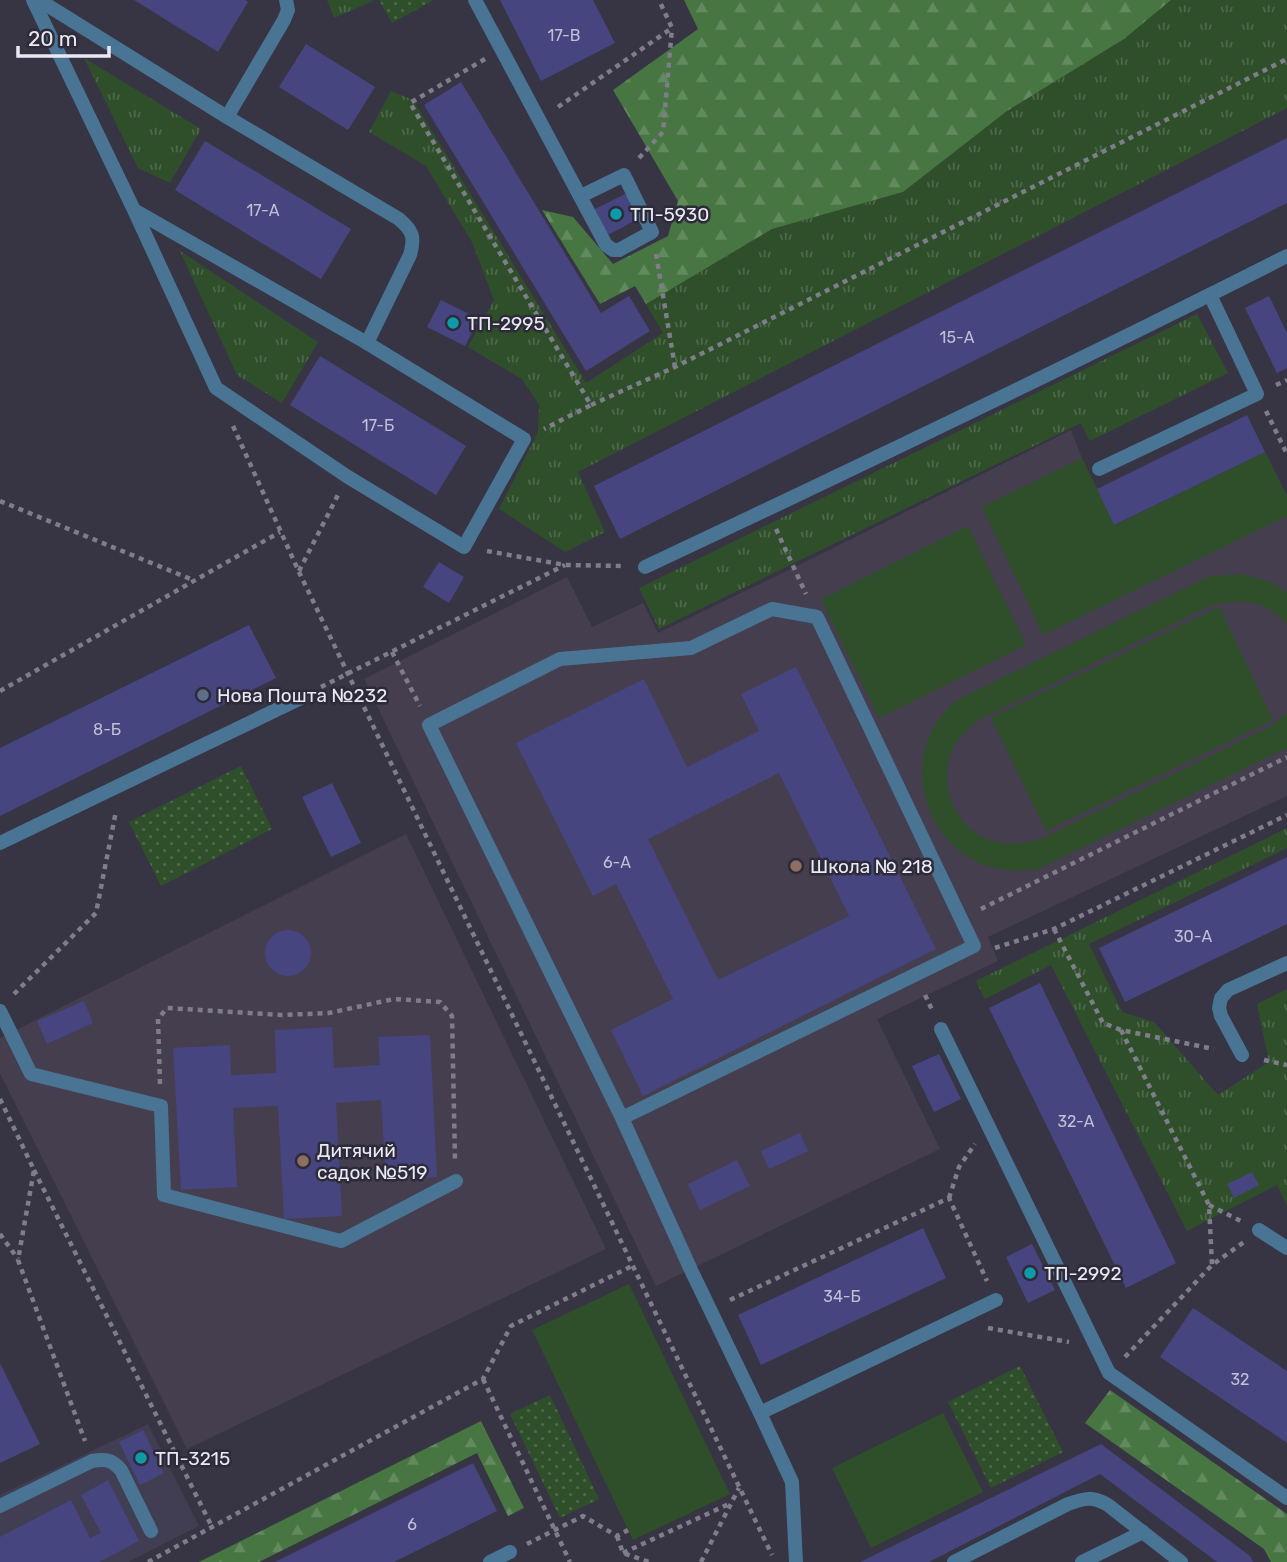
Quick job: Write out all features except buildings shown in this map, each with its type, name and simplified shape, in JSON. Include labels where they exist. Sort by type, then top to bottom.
[{"type":"lane","points":[[33,0],[216,388],[348,477],[464,547],[524,439],[367,343],[134,210]]},
{"type":"lane","points":[[39,0],[227,117],[399,219],[410,229],[413,243],[410,255],[367,343]]},
{"type":"lane","points":[[227,117],[284,20],[288,10],[286,0]]},
{"type":"lane","points":[[475,0],[502,48],[540,119],[580,196],[606,245],[609,249],[618,250],[652,232],[624,175],[580,196]]},
{"type":"lane","points":[[645,567],[1287,256]]},
{"type":"lane","points":[[1099,469],[1257,394],[1210,295]]},
{"type":"lane","points":[[622,1118],[974,946],[817,617],[772,609],[691,648],[561,659],[429,725],[622,1118],[792,1482],[796,1562]]},
{"type":"lane","points":[[0,843],[303,697]]},
{"type":"lane","points":[[1242,1055],[1221,1016],[1221,998],[1228,990],[1287,963]]},
{"type":"lane","points":[[0,1011],[31,1074],[160,1106],[164,1195],[341,1241],[456,1181]]},
{"type":"lane","points":[[941,1028],[1110,1373],[1287,1498]]},
{"type":"lane","points":[[1259,1230],[1287,1248]]},
{"type":"lane","points":[[761,1413],[996,1300]]},
{"type":"lane","points":[[0,1506],[92,1461],[104,1459],[114,1462],[121,1470],[151,1531]]},
{"type":"lane","points":[[954,1562],[1084,1498],[1097,1499],[1108,1505],[1181,1562]]},
{"type":"lane","points":[[1082,1562],[1143,1532]]},
{"type":"lane","points":[[490,1562],[510,1552]]},
{"type":"path","points":[[624,175],[663,132],[672,28],[659,0]]},
{"type":"path","points":[[540,119],[672,28]]},
{"type":"path","points":[[502,48],[410,103],[591,405]]},
{"type":"path","points":[[524,439],[675,367],[1287,59]]},
{"type":"path","points":[[652,232],[675,367]]},
{"type":"path","points":[[1257,394],[1287,454]]},
{"type":"path","points":[[232,424],[299,572],[775,1562]]},
{"type":"path","points":[[299,572],[348,477]]},
{"type":"path","points":[[0,501],[194,580]]},
{"type":"path","points":[[766,510],[817,617]]},
{"type":"path","points":[[0,691],[280,532]]},
{"type":"path","points":[[464,547],[565,565],[645,567]]},
{"type":"path","points":[[303,697],[565,565]]},
{"type":"path","points":[[393,652],[429,725]]},
{"type":"path","points":[[961,919],[1287,757]]},
{"type":"path","points":[[10,999],[96,912],[120,786]]},
{"type":"path","points":[[974,946],[992,949],[1054,929],[1287,815]]},
{"type":"path","points":[[1054,929],[1103,1023],[1121,1030],[1287,1065]]},
{"type":"path","points":[[915,975],[941,1028]]},
{"type":"path","points":[[160,1106],[158,1019],[167,1008],[282,1015],[329,1013],[394,999],[440,1002],[452,1016],[456,1181]]},
{"type":"path","points":[[1121,1030],[1209,1205],[1212,1265]]},
{"type":"path","points":[[0,1099],[212,1527]]},
{"type":"path","points":[[990,1128],[973,1146],[959,1167],[949,1198],[996,1300]]},
{"type":"path","points":[[18,1260],[34,1170]]},
{"type":"path","points":[[710,1309],[949,1198]]},
{"type":"path","points":[[1110,1373],[1212,1265],[1259,1230],[1209,1205]]},
{"type":"path","points":[[0,1234],[18,1260],[92,1461]]},
{"type":"path","points":[[148,1562],[483,1379],[511,1326],[632,1266]]},
{"type":"path","points":[[949,1322],[1097,1346]]},
{"type":"path","points":[[483,1379],[570,1562]]},
{"type":"path","points":[[701,1562],[739,1487]]},
{"type":"path","points":[[623,1553],[731,1503]]},
{"type":"path","points":[[510,1552],[583,1516],[617,1536],[623,1553]]},
{"type":"path","points":[[617,1536],[628,1530]]},
{"type":"path","points":[[623,1553],[649,1562]]},
{"type":"shaded area","name":"Школа № 218","points":[[1071,430],[1115,525],[1265,452],[1287,496],[1287,796],[988,937],[998,961],[877,1019],[940,1149],[656,1286],[364,679],[567,577],[592,627],[643,603],[658,633]]},
{"type":"shaded area","name":"Дитячий садок №519","points":[[406,834],[606,1249],[187,1449],[0,1073],[0,1038]]},
{"type":"shaded area","points":[[148,1424],[199,1526],[128,1562],[0,1562],[0,1495]]},
{"type":"green space","points":[[327,0],[372,0],[373,1],[334,18]]},
{"type":"green space","points":[[379,0],[434,0],[392,23]]},
{"type":"green space","points":[[684,0],[1171,0],[1124,39],[1007,111],[903,192],[772,229],[646,304],[635,286],[600,304],[542,210],[573,217],[613,264],[668,236],[678,201],[613,90],[698,29]]},
{"type":"green space","points":[[1171,0],[1287,0],[1287,108],[578,472],[605,532],[565,552],[499,509],[538,432],[539,405],[522,379],[468,347],[494,300],[472,242],[426,166],[369,132],[391,91],[413,100],[586,383],[663,333],[646,304],[772,229],[903,192],[1007,111],[1124,39]]},
{"type":"green space","points":[[84,58],[201,129],[170,183],[138,168]]},
{"type":"green space","points":[[180,251],[318,342],[282,403],[237,375]]},
{"type":"green space","points":[[1197,314],[1228,373],[1090,441],[1081,423],[659,629],[639,588]]},
{"type":"green space","points":[[1265,452],[1287,496],[1287,516],[1043,635],[982,507],[1082,458],[1115,525]]},
{"type":"green space","points":[[968,526],[1026,645],[879,718],[821,599]]},
{"type":"green space","points":[[1242,574],[1273,583],[1287,593],[1287,624],[1270,610],[1253,603],[1212,605],[980,719],[957,741],[952,751],[947,779],[949,793],[961,818],[971,829],[996,842],[1023,843],[1039,840],[1271,726],[1287,713],[1287,748],[1036,870],[1004,870],[981,864],[957,849],[944,835],[926,801],[923,764],[926,744],[934,726],[955,701],[1210,576]]},
{"type":"green space","points":[[1219,607],[1273,720],[1046,831],[991,718]]},
{"type":"green space","points":[[241,766],[272,829],[161,886],[129,822]]},
{"type":"green space","points":[[1287,828],[1287,848],[1089,944],[1122,1012],[1154,1022],[1218,1095],[1269,1062],[1257,1004],[1287,989],[1287,1206],[1277,1185],[1187,1231],[1051,965],[985,999],[976,981]]},
{"type":"green space","points":[[629,1284],[730,1494],[633,1540],[532,1330]]},
{"type":"green space","points":[[1020,1366],[1063,1452],[991,1488],[948,1402]]},
{"type":"green space","points":[[1110,1390],[1287,1514],[1287,1562],[1271,1562],[1264,1549],[1085,1423]]},
{"type":"green space","points":[[550,1395],[599,1499],[560,1518],[510,1414]]},
{"type":"green space","points":[[943,1413],[983,1492],[871,1548],[832,1468]]},
{"type":"green space","points":[[481,1421],[524,1508],[508,1516],[477,1453],[259,1562],[199,1562]]},
{"type":"place","name":"ТП-5930","points":[[616,214]]},
{"type":"place","name":"ТП-2995","points":[[453,323]]},
{"type":"place","name":"Нова Пошта №232","points":[[203,695]]},
{"type":"place","name":"Школа № 218","points":[[796,866]]},
{"type":"place","name":"Дитячий садок №519","points":[[303,1161]]},
{"type":"place","name":"ТП-2992","points":[[1030,1273]]},
{"type":"place","name":"ТП-3215","points":[[141,1458]]}]
